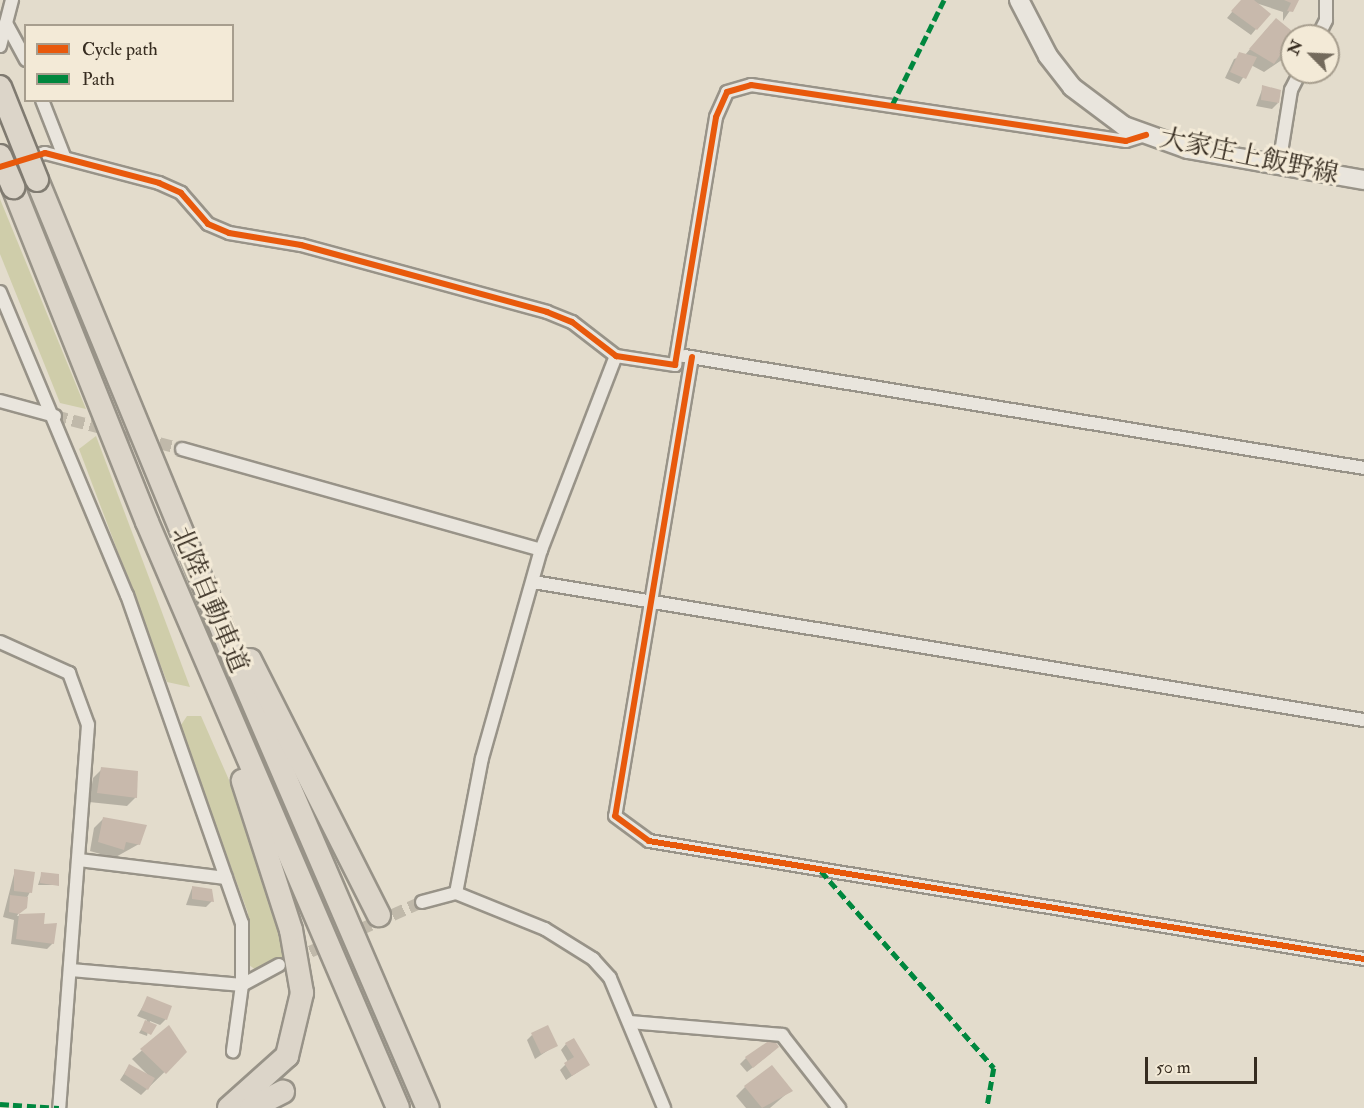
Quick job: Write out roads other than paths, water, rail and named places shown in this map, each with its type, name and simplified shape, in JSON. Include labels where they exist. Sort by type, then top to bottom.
[{"type":"highway","name":"北陸自動車道","points":[[0,87],[154,468],[428,1108]]},
{"type":"highway","name":"北陸自動車道","points":[[0,156],[147,522],[398,1108]]},
{"type":"highway","points":[[154,468],[379,915]]},
{"type":"highway","points":[[147,522],[243,780],[302,975],[299,1025],[287,1056],[229,1108]]},
{"type":"highway","points":[[252,1107],[280,1100]]},
{"type":"main road","name":"大家庄上飯野線","points":[[1019,0],[1048,56],[1072,87],[1103,113],[1146,135],[1279,165],[1364,180]]},
{"type":"street","points":[[0,46],[12,0]]},
{"type":"street","points":[[1324,24],[1326,0]]},
{"type":"street","points":[[6,23],[24,56]]},
{"type":"street","points":[[1279,165],[1291,90],[1294,84]]},
{"type":"street","points":[[0,167],[45,153],[64,156],[181,193],[208,224],[229,233],[301,245],[547,312],[572,322],[616,356],[675,365],[716,117],[727,92],[751,85],[1126,141],[1146,135]]},
{"type":"street","points":[[43,102],[64,156]]},
{"type":"street","points":[[0,292],[55,416],[151,657],[242,923],[242,985],[233,1051]]},
{"type":"street","points":[[677,355],[1364,468]]},
{"type":"street","points":[[456,893],[482,758],[541,550],[616,356]]},
{"type":"street","points":[[692,357],[649,601],[615,816],[649,841],[1364,959]]},
{"type":"street","points":[[0,401],[55,416]]},
{"type":"street","points":[[182,449],[541,550]]},
{"type":"street","points":[[533,582],[1364,720]]},
{"type":"street","points":[[0,642],[69,673],[84,715],[79,860],[59,1108]]},
{"type":"street","points":[[79,860],[226,878]]},
{"type":"street","points":[[422,902],[456,893],[545,929],[593,959],[610,978],[664,1108]]},
{"type":"street","points":[[71,970],[242,985],[279,965]]},
{"type":"street","points":[[630,1022],[782,1035],[839,1108]]},
{"type":"tunnel","points":[[55,416],[182,449]]},
{"type":"tunnel","points":[[294,959],[422,902]]}]
